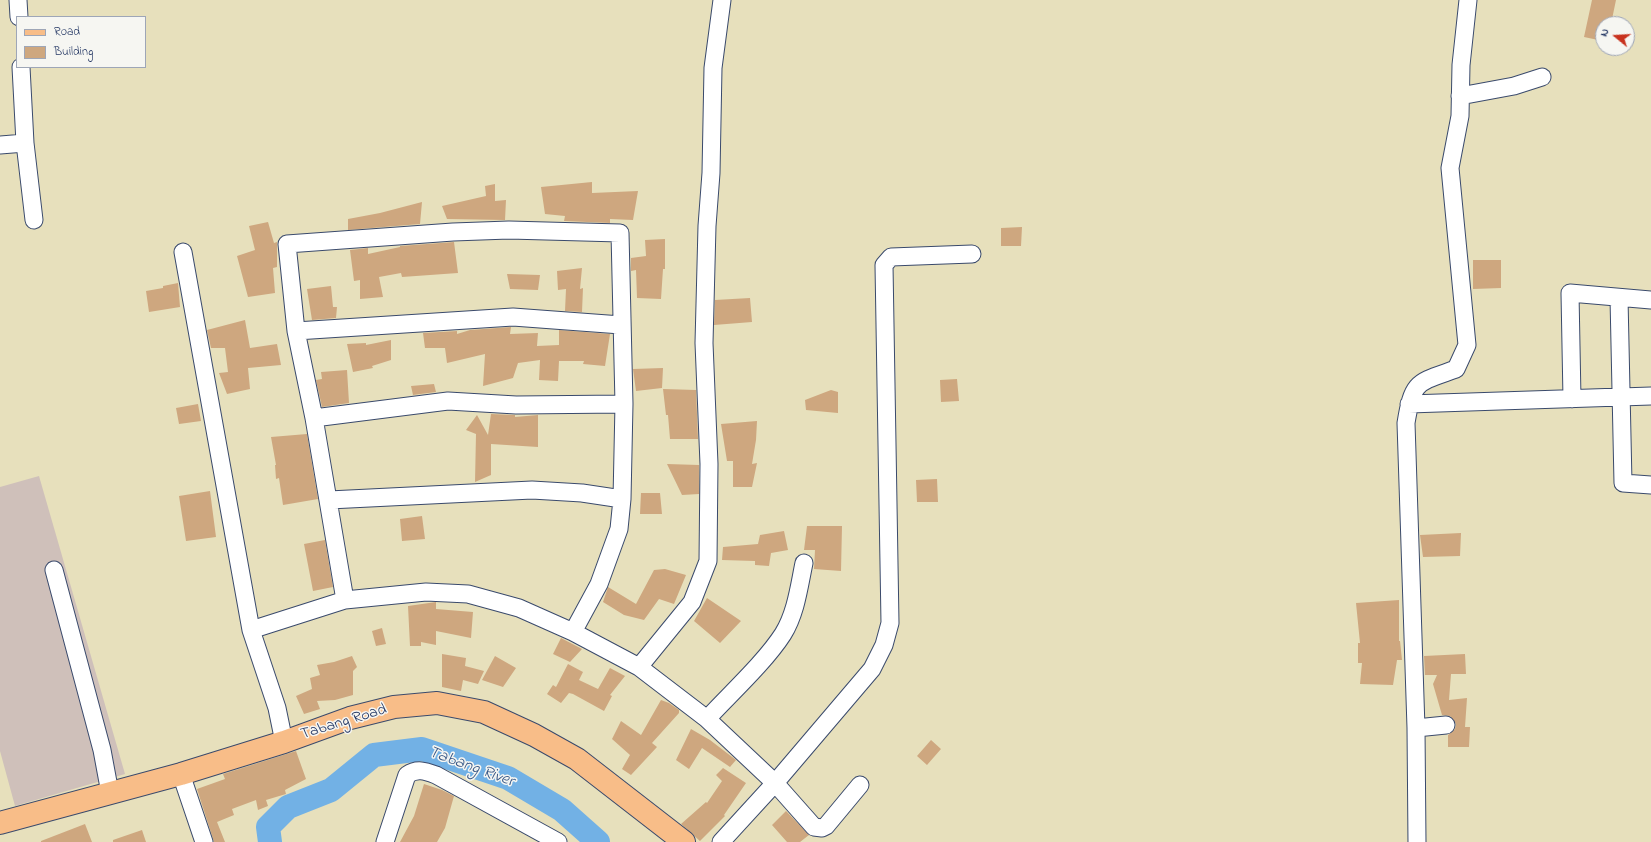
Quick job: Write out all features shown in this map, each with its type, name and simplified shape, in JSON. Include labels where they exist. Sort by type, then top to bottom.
[{"type":"main road","name":"Tabang Road","points":[[0,823],[181,774],[284,742],[350,718],[394,707],[437,704],[484,712],[534,735],[577,759],[684,842]]},
{"type":"street","points":[[18,0],[19,16]]},
{"type":"street","points":[[639,667],[692,602],[708,561],[709,464],[704,343],[713,68],[722,0]]},
{"type":"street","points":[[1417,842],[1416,728],[1406,423],[1412,392],[1422,382],[1456,368],[1467,345],[1450,168],[1460,116],[1460,96],[1468,0]]},
{"type":"street","points":[[21,68],[25,143],[34,220]]},
{"type":"street","points":[[1460,96],[1514,86],[1542,77]]},
{"type":"street","points":[[0,145],[25,143]]},
{"type":"street","points":[[345,600],[329,500],[296,331],[287,244],[453,232],[509,230],[620,233],[624,404],[622,498],[619,529],[599,584],[573,632]]},
{"type":"street","points":[[183,252],[251,630],[277,708],[284,742]]},
{"type":"street","points":[[721,842],[775,783],[872,669],[884,646],[890,623],[884,265],[891,257],[972,254]]},
{"type":"street","points":[[1572,399],[1570,293],[1651,300]]},
{"type":"street","points":[[1619,298],[1623,483],[1651,485]]},
{"type":"street","points":[[296,331],[513,317],[621,325]]},
{"type":"street","points":[[1409,404],[1651,396]]},
{"type":"street","points":[[314,418],[448,402],[516,405],[624,404]]},
{"type":"street","points":[[329,500],[532,490],[582,493],[622,498]]},
{"type":"street","points":[[707,719],[772,649],[783,633],[793,610],[804,563]]},
{"type":"street","points":[[54,570],[102,750],[110,793]]},
{"type":"street","points":[[251,630],[345,600],[426,592],[468,594],[519,608],[573,632],[639,667],[707,719],[775,783],[814,827],[819,828],[826,826],[860,785]]},
{"type":"street","points":[[1416,728],[1446,725]]},
{"type":"street","points":[[385,842],[407,775],[414,770],[425,770],[436,775],[558,842]]},
{"type":"street","points":[[181,774],[204,842]]},
{"type":"shaded area","points":[[39,476],[125,774],[15,806],[0,751],[0,487]]},
{"type":"building","points":[[1592,0],[1616,0],[1613,16],[1595,16],[1595,39],[1584,37]]},
{"type":"building","points":[[592,182],[592,193],[638,191],[633,220],[610,219],[610,223],[564,221],[565,216],[545,214],[541,187]]},
{"type":"building","points":[[495,184],[495,201],[506,200],[505,220],[447,219],[442,206],[486,196],[485,186]]},
{"type":"building","points":[[422,202],[420,224],[348,230],[348,219],[380,213]]},
{"type":"building","points":[[268,222],[274,243],[277,242],[277,267],[273,268],[275,293],[248,297],[237,256],[255,250],[249,226]]},
{"type":"building","points":[[1022,227],[1021,246],[1001,246],[1001,228]]},
{"type":"building","points":[[665,239],[665,269],[663,269],[661,299],[637,298],[636,270],[631,271],[631,258],[646,256],[645,240]]},
{"type":"building","points":[[454,242],[458,273],[402,277],[401,273],[379,277],[383,297],[360,299],[360,280],[354,281],[350,250],[368,248],[368,254],[400,246]]},
{"type":"building","points":[[1473,260],[1501,260],[1501,288],[1473,289]]},
{"type":"building","points":[[582,268],[580,289],[583,288],[582,312],[565,311],[566,289],[558,290],[557,271]]},
{"type":"building","points":[[507,274],[540,275],[538,290],[510,289]]},
{"type":"building","points":[[178,283],[180,307],[149,312],[146,291],[163,288],[163,286]]},
{"type":"building","points":[[331,286],[333,307],[337,307],[336,318],[312,320],[307,289]]},
{"type":"building","points":[[750,298],[752,322],[714,325],[715,300]]},
{"type":"building","points":[[245,320],[250,348],[277,344],[281,365],[248,368],[250,389],[227,394],[219,373],[228,372],[225,348],[211,348],[207,330]]},
{"type":"building","points":[[511,327],[510,334],[538,333],[537,346],[559,345],[559,330],[610,334],[605,366],[583,364],[584,361],[559,361],[558,381],[539,380],[540,360],[518,363],[513,378],[483,386],[485,354],[447,363],[445,348],[425,348],[423,333],[457,331],[457,334],[470,330]]},
{"type":"building","points":[[391,340],[391,360],[372,366],[373,368],[353,372],[347,344],[366,343],[366,345]]},
{"type":"building","points":[[663,368],[662,388],[636,391],[633,369]]},
{"type":"building","points":[[347,370],[349,403],[322,407],[316,380],[322,379],[321,372]]},
{"type":"building","points":[[957,379],[959,401],[941,402],[940,380]]},
{"type":"building","points":[[434,384],[436,392],[413,395],[411,386]]},
{"type":"building","points":[[663,389],[696,390],[698,439],[670,439],[668,415],[666,415]]},
{"type":"building","points":[[831,390],[838,392],[838,413],[806,410],[805,400]]},
{"type":"building","points":[[198,404],[201,421],[179,424],[176,408]]},
{"type":"building","points":[[491,414],[515,415],[515,417],[538,415],[538,447],[491,444],[491,475],[475,482],[476,434],[466,430],[477,415],[488,435]]},
{"type":"building","points":[[757,421],[756,440],[752,464],[757,463],[752,487],[733,487],[733,461],[727,461],[721,424]]},
{"type":"building","points":[[307,434],[318,499],[283,505],[279,478],[276,479],[276,465],[271,437]]},
{"type":"building","points":[[667,464],[699,465],[699,494],[682,495]]},
{"type":"building","points":[[937,479],[938,502],[917,502],[916,480]]},
{"type":"building","points":[[210,491],[216,537],[186,541],[179,496]]},
{"type":"building","points":[[641,493],[660,493],[662,514],[640,514]]},
{"type":"building","points":[[422,516],[425,539],[402,541],[400,519]]},
{"type":"building","points":[[807,526],[842,526],[841,571],[814,569],[815,550],[804,550]]},
{"type":"building","points":[[784,531],[788,550],[771,553],[769,566],[755,565],[755,561],[722,560],[723,547],[758,544],[760,535]]},
{"type":"building","points":[[1461,533],[1460,556],[1423,557],[1420,535]]},
{"type":"building","points":[[325,540],[333,587],[313,591],[304,544]]},
{"type":"building","points":[[665,569],[686,575],[674,604],[659,599],[644,620],[624,615],[603,602],[608,587],[636,604],[654,570]]},
{"type":"building","points":[[707,598],[741,621],[720,643],[694,621]]},
{"type":"building","points":[[1399,600],[1399,641],[1402,660],[1397,660],[1393,685],[1360,684],[1362,663],[1358,663],[1358,643],[1360,643],[1356,603]]},
{"type":"building","points":[[436,602],[436,609],[473,612],[471,638],[436,631],[436,645],[421,642],[421,646],[410,646],[408,606]]},
{"type":"building","points":[[382,628],[386,644],[376,646],[372,631]]},
{"type":"building","points":[[561,638],[582,649],[570,662],[553,654]]},
{"type":"building","points":[[442,654],[466,658],[465,666],[484,671],[478,684],[463,680],[461,691],[442,687]]},
{"type":"building","points":[[1465,654],[1466,674],[1451,674],[1449,700],[1467,698],[1465,727],[1470,727],[1469,747],[1448,747],[1448,735],[1455,729],[1456,724],[1450,716],[1442,715],[1433,684],[1437,675],[1425,675],[1424,656]]},
{"type":"building","points":[[352,656],[357,667],[353,671],[353,695],[335,700],[317,701],[320,709],[304,714],[296,696],[312,689],[310,678],[320,675],[317,665],[334,662]]},
{"type":"building","points":[[495,656],[516,668],[503,687],[482,680]]},
{"type":"building","points":[[568,664],[583,672],[579,680],[598,689],[610,668],[625,676],[610,695],[612,696],[604,711],[573,694],[569,693],[561,703],[547,694],[553,685],[556,687]]},
{"type":"building","points":[[661,700],[669,703],[679,710],[679,713],[652,743],[657,747],[631,775],[622,769],[630,755],[612,739],[621,721],[641,735]]},
{"type":"building","points":[[691,729],[710,740],[736,760],[730,767],[702,748],[689,769],[676,760]]},
{"type":"building","points":[[931,740],[941,749],[927,765],[917,756]]},
{"type":"building","points":[[296,751],[306,779],[285,790],[286,794],[266,800],[268,806],[258,810],[256,800],[232,809],[234,815],[217,822],[225,842],[214,842],[197,789],[225,779],[223,774]]},
{"type":"building","points":[[723,768],[746,783],[724,815],[725,816],[700,841],[681,824],[706,802],[707,803],[722,781],[716,775]]},
{"type":"building","points":[[424,784],[454,796],[445,828],[437,842],[400,842],[414,816]]},
{"type":"building","points":[[786,811],[809,835],[800,842],[787,842],[772,825]]},
{"type":"building","points":[[85,824],[92,842],[41,842],[41,841]]},
{"type":"building","points":[[142,830],[146,842],[113,842],[113,840]]},
{"type":"waterway","name":"Tabang River","points":[[270,842],[268,827],[288,807],[331,790],[374,755],[422,749],[508,778],[562,810],[598,842]]}]
